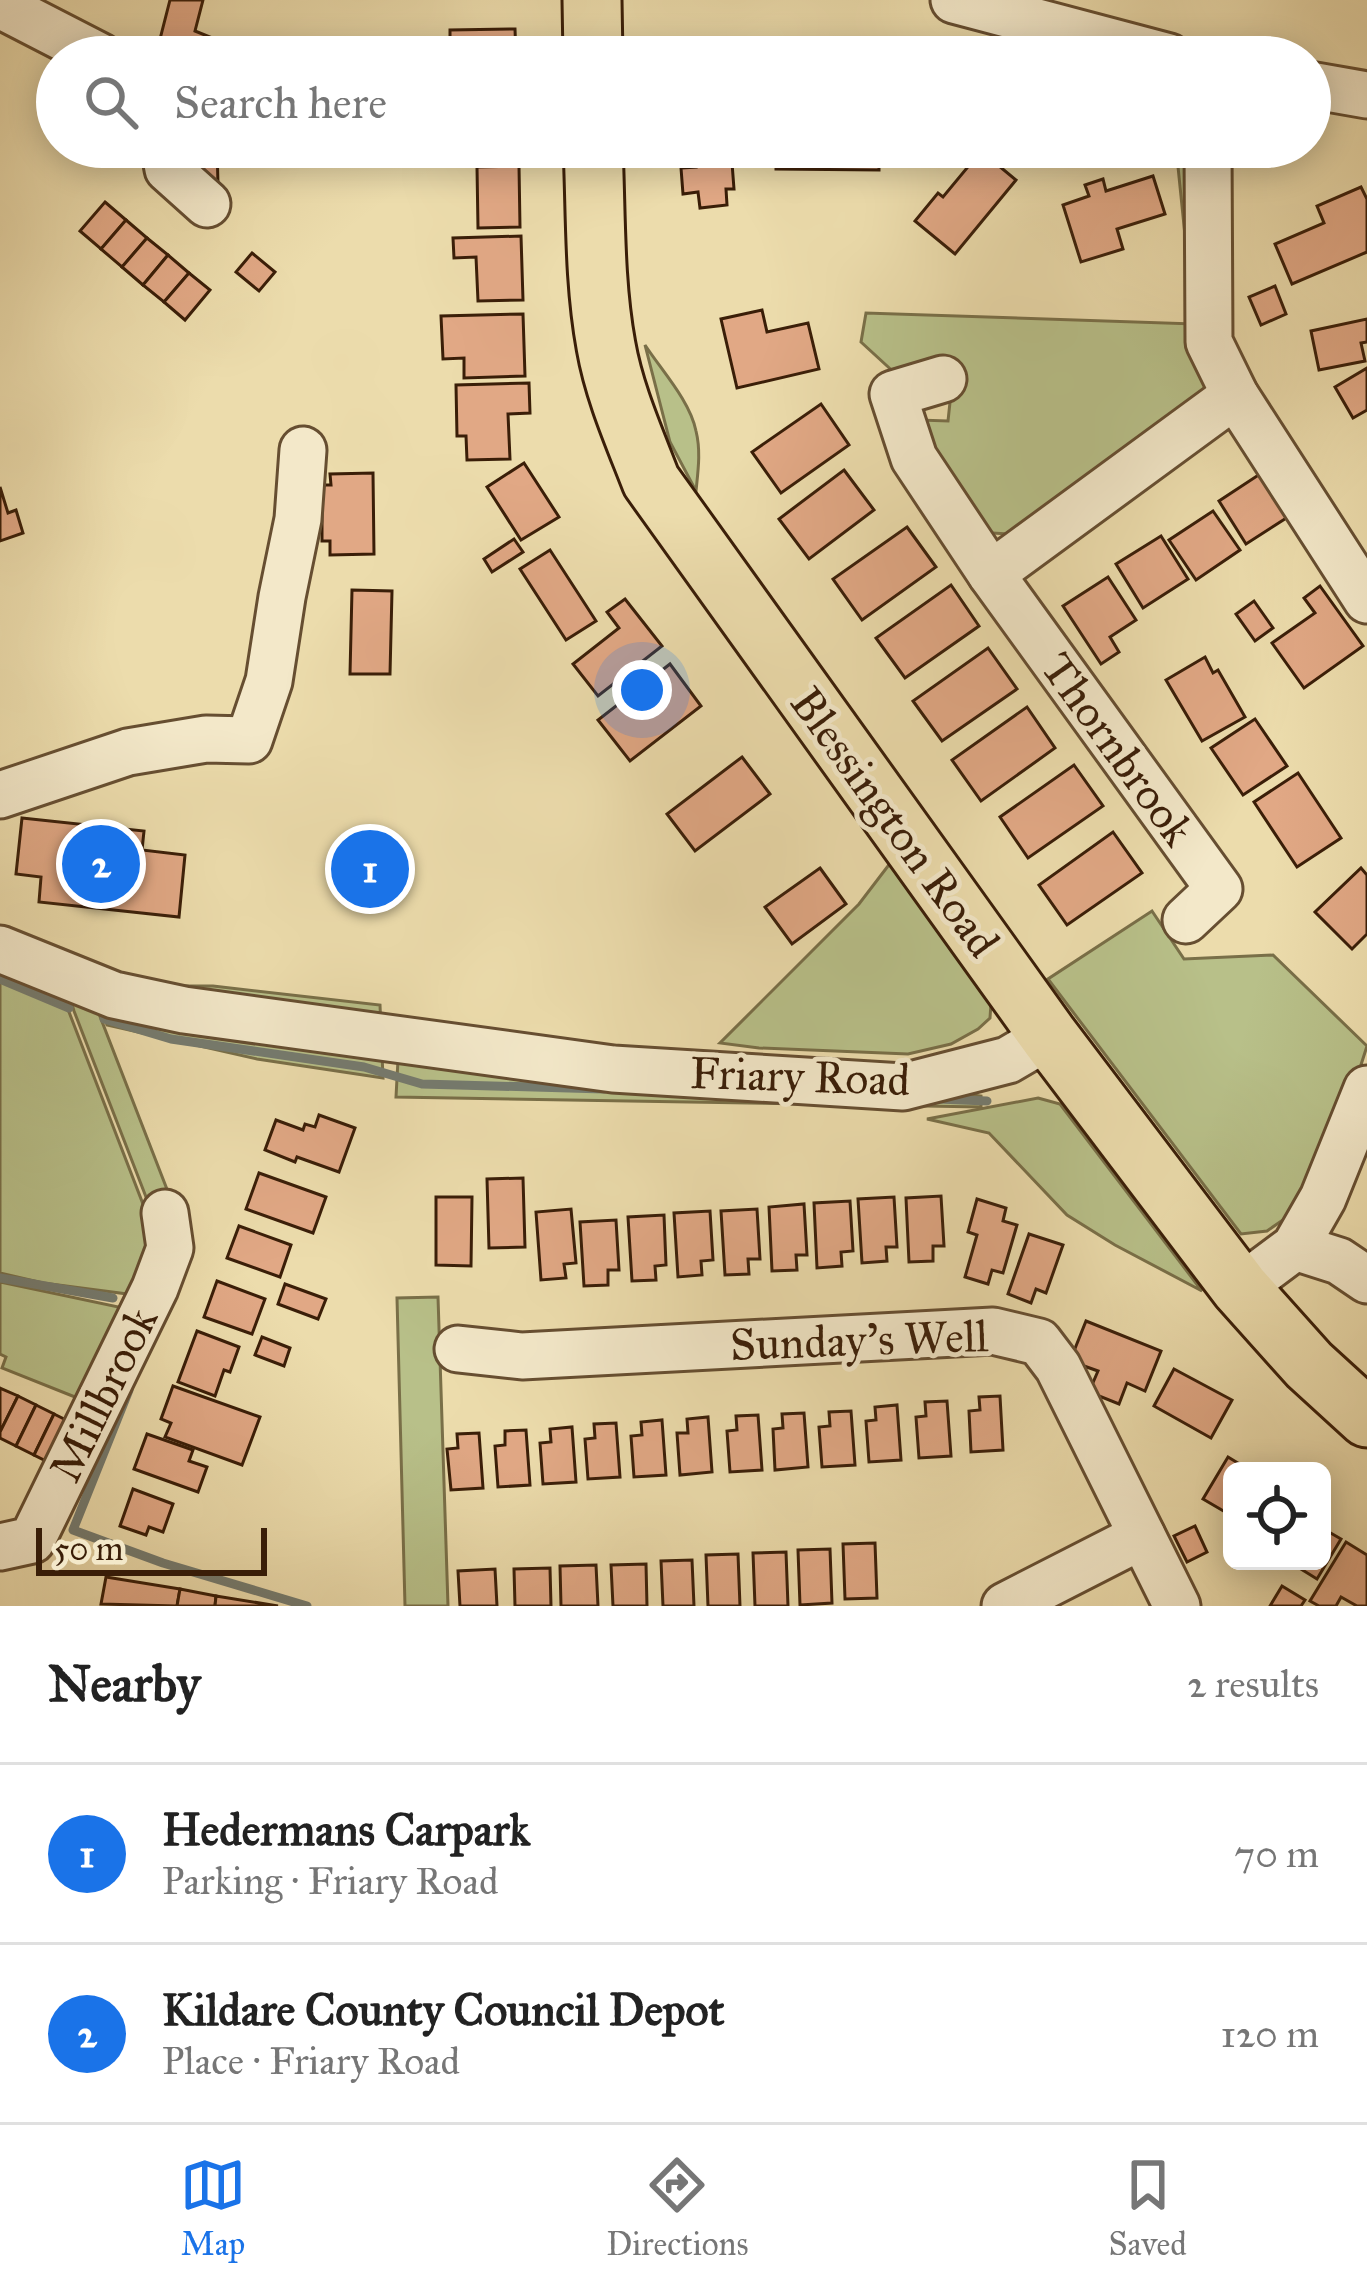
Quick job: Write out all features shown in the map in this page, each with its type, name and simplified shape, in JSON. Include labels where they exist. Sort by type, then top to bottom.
[{"type":"main road","points":[[592,0],[593,36]]},
{"type":"main road","name":"Blessington Road","points":[[594,168],[606,349],[620,403],[651,481],[1049,1036],[1240,1288],[1309,1365],[1367,1418]]},
{"type":"street","points":[[954,0],[1089,36]]},
{"type":"street","points":[[0,5],[60,36]]},
{"type":"street","points":[[1331,88],[1367,94]]},
{"type":"street","points":[[168,168],[207,204]]},
{"type":"street","points":[[1208,168],[1209,341],[1235,395],[1367,600]]},
{"type":"street","name":"Thornbrook","points":[[943,379],[893,394],[914,458],[991,574],[1219,889],[1186,920]]},
{"type":"street","points":[[991,574],[1235,395]]},
{"type":"street","points":[[0,795],[128,752],[206,739],[255,755],[298,519],[303,450]]},
{"type":"street","name":"Friary Road","points":[[0,949],[114,995],[184,1010],[614,1069],[903,1087],[1008,1060],[1049,1036]]},
{"type":"street","points":[[1240,1288],[1295,1247],[1323,1198],[1367,1089]]},
{"type":"street","name":"Millbrook","points":[[0,1547],[32,1540],[155,1288],[170,1248],[165,1213]]},
{"type":"street","points":[[1295,1247],[1339,1261],[1367,1280]]},
{"type":"street","name":"Sunday's Well","points":[[458,1349],[522,1356],[993,1330],[1039,1342],[1058,1367],[1177,1606]]},
{"type":"street","points":[[1005,1606],[1142,1536]]},
{"type":"green space","points":[[1178,168],[1193,168],[1224,391],[1009,534],[975,532],[920,420],[948,421],[951,393],[898,376],[861,342],[866,313],[1194,324]]},
{"type":"green space","points":[[645,345],[693,420],[699,461],[696,491],[670,442]]},
{"type":"green space","points":[[901,849],[991,1003],[990,1018],[951,1044],[908,1054],[720,1043],[859,904]]},
{"type":"green space","points":[[1152,911],[1184,959],[1273,955],[1367,1046],[1345,1115],[1296,1211],[1267,1231],[1241,1234],[1048,979]]},
{"type":"green space","points":[[0,966],[57,990],[69,1012],[148,1217],[158,1221],[143,1296],[0,1273]]},
{"type":"green space","points":[[94,986],[213,986],[380,1005],[383,1078],[257,1059],[107,1025]]},
{"type":"green space","points":[[67,987],[89,988],[175,1210],[153,1215]]},
{"type":"green space","points":[[400,1023],[981,1096],[981,1107],[396,1097]]},
{"type":"green space","points":[[1038,1098],[1060,1104],[1202,1291],[1067,1215],[989,1133],[927,1119]]},
{"type":"green space","points":[[0,1282],[128,1309],[85,1401],[2,1368],[6,1357],[0,1354]]},
{"type":"green space","points":[[438,1297],[448,1606],[405,1606],[397,1298]]},
{"type":"building","points":[[170,0],[203,0],[195,31],[208,36],[161,36]]},
{"type":"building","points":[[515,29],[515,36],[450,36],[450,30]]},
{"type":"building","points":[[197,168],[218,168],[218,184],[197,184]]},
{"type":"building","points":[[477,168],[519,168],[520,227],[478,228]]},
{"type":"building","points":[[681,168],[732,168],[734,189],[726,189],[727,205],[700,208],[698,192],[683,194]]},
{"type":"building","points":[[879,168],[879,170],[776,169]]},
{"type":"building","points":[[967,168],[1002,168],[1016,180],[955,254],[915,221],[938,193],[943,197]]},
{"type":"building","points":[[1153,176],[1165,214],[1117,229],[1123,249],[1081,262],[1063,205],[1089,196],[1085,185],[1103,179],[1106,191]]},
{"type":"building","points":[[1361,187],[1367,199],[1367,252],[1292,284],[1275,244],[1324,223],[1317,206]]},
{"type":"building","points":[[105,202],[126,220],[101,249],[80,231]]},
{"type":"building","points":[[126,220],[147,238],[122,267],[101,249]]},
{"type":"building","points":[[521,236],[523,300],[478,301],[476,257],[454,258],[453,238]]},
{"type":"building","points":[[147,238],[168,255],[143,285],[122,267]]},
{"type":"building","points":[[252,253],[275,272],[259,291],[236,272]]},
{"type":"building","points":[[168,255],[189,273],[164,302],[143,285]]},
{"type":"building","points":[[189,273],[210,290],[185,320],[164,302]]},
{"type":"building","points":[[1275,286],[1286,314],[1261,325],[1249,297]]},
{"type":"building","points":[[762,310],[767,332],[808,323],[819,369],[737,388],[721,319]]},
{"type":"building","points":[[523,314],[525,376],[464,378],[464,358],[443,359],[441,316]]},
{"type":"building","points":[[1367,319],[1367,342],[1361,343],[1365,361],[1319,370],[1311,331]]},
{"type":"building","points":[[1367,368],[1367,410],[1353,418],[1335,387]]},
{"type":"building","points":[[529,383],[530,413],[508,414],[510,459],[467,460],[466,436],[457,436],[456,385]]},
{"type":"building","points":[[821,404],[849,445],[781,493],[752,452]]},
{"type":"building","points":[[524,463],[559,517],[521,540],[487,487]]},
{"type":"building","points":[[844,470],[874,510],[809,559],[779,519]]},
{"type":"building","points":[[1263,472],[1291,515],[1246,544],[1219,501]]},
{"type":"building","points":[[373,473],[374,554],[330,555],[330,541],[322,541],[322,485],[331,485],[330,474]]},
{"type":"building","points":[[0,487],[8,513],[16,510],[23,533],[0,541]]},
{"type":"building","points":[[1213,511],[1240,550],[1196,580],[1169,540]]},
{"type":"building","points":[[907,527],[936,567],[862,620],[833,579]]},
{"type":"building","points":[[1161,536],[1188,579],[1143,608],[1116,564]]},
{"type":"building","points":[[514,539],[523,552],[492,572],[484,559]]},
{"type":"building","points":[[550,550],[596,621],[566,640],[520,569]]},
{"type":"building","points":[[1108,577],[1136,620],[1110,637],[1119,652],[1101,664],[1063,606]]},
{"type":"building","points":[[951,585],[979,626],[905,678],[876,638]]},
{"type":"building","points":[[1320,586],[1363,646],[1304,688],[1272,643],[1315,613],[1304,598]]},
{"type":"building","points":[[352,590],[392,591],[390,674],[350,674]]},
{"type":"building","points":[[625,599],[662,646],[598,696],[573,664],[619,628],[607,612]]},
{"type":"building","points":[[1254,601],[1273,628],[1255,641],[1236,614]]},
{"type":"building","points":[[988,648],[1017,689],[942,741],[913,701]]},
{"type":"building","points":[[1205,657],[1213,673],[1218,670],[1245,717],[1202,741],[1166,680]]},
{"type":"building","points":[[670,664],[701,706],[630,761],[598,720]]},
{"type":"building","points":[[1027,707],[1055,748],[981,801],[952,760]]},
{"type":"building","points":[[1255,719],[1287,766],[1243,795],[1211,748]]},
{"type":"building","points":[[742,757],[770,794],[695,851],[667,814]]},
{"type":"building","points":[[1074,765],[1103,806],[1028,858],[1000,817]]},
{"type":"building","points":[[1298,773],[1341,838],[1297,867],[1254,802]]},
{"type":"building","points":[[22,818],[144,831],[142,850],[185,855],[179,917],[39,902],[41,877],[16,874]]},
{"type":"building","points":[[1113,832],[1142,873],[1067,925],[1039,885]]},
{"type":"building","points":[[820,868],[846,904],[792,944],[765,907]]},
{"type":"building","points":[[1361,868],[1367,875],[1367,934],[1352,949],[1315,912]]},
{"type":"building","points":[[319,1115],[355,1128],[339,1172],[265,1150],[276,1120],[303,1130],[305,1124],[315,1127]]},
{"type":"building","points":[[259,1173],[326,1197],[313,1233],[246,1209]]},
{"type":"building","points":[[523,1178],[525,1247],[489,1248],[487,1179]]},
{"type":"building","points":[[941,1196],[944,1246],[933,1246],[933,1261],[909,1262],[906,1198]]},
{"type":"building","points":[[436,1197],[472,1197],[471,1266],[436,1265]]},
{"type":"building","points":[[894,1197],[897,1247],[886,1247],[887,1261],[862,1263],[858,1199]]},
{"type":"building","points":[[977,1199],[1006,1208],[1003,1221],[1017,1225],[1003,1273],[992,1270],[988,1284],[965,1277],[977,1235],[968,1232]]},
{"type":"building","points":[[850,1201],[853,1251],[841,1252],[842,1266],[817,1268],[814,1203]]},
{"type":"building","points":[[804,1204],[807,1255],[796,1255],[797,1270],[772,1271],[769,1207]]},
{"type":"building","points":[[571,1209],[576,1263],[564,1264],[566,1278],[541,1280],[536,1212]]},
{"type":"building","points":[[757,1209],[760,1259],[748,1259],[749,1274],[725,1275],[721,1211]]},
{"type":"building","points":[[710,1211],[713,1260],[701,1261],[702,1275],[678,1277],[674,1213]]},
{"type":"building","points":[[664,1215],[666,1265],[655,1266],[656,1280],[632,1281],[628,1217]]},
{"type":"building","points":[[616,1220],[619,1270],[608,1270],[608,1285],[584,1286],[580,1222]]},
{"type":"building","points":[[239,1226],[291,1245],[280,1277],[227,1258]]},
{"type":"building","points":[[1029,1234],[1063,1245],[1046,1293],[1036,1289],[1031,1303],[1008,1294]]},
{"type":"building","points":[[217,1281],[265,1299],[252,1334],[204,1317]]},
{"type":"building","points":[[285,1284],[326,1299],[318,1319],[278,1304]]},
{"type":"building","points":[[1086,1321],[1161,1351],[1145,1391],[1127,1383],[1119,1404],[1089,1392],[1098,1371],[1070,1361]]},
{"type":"building","points":[[197,1331],[239,1347],[215,1396],[178,1382]]},
{"type":"building","points":[[262,1337],[290,1348],[284,1366],[255,1355]]},
{"type":"building","points":[[1174,1369],[1232,1400],[1211,1438],[1154,1406]]},
{"type":"building","points":[[173,1386],[260,1417],[242,1465],[165,1437],[171,1423],[161,1419]]},
{"type":"building","points":[[0,1388],[18,1396],[0,1432]]},
{"type":"building","points":[[18,1396],[36,1405],[16,1446],[0,1438],[0,1432]]},
{"type":"building","points":[[1000,1396],[1003,1450],[971,1452],[969,1411],[980,1410],[979,1397]]},
{"type":"building","points":[[947,1401],[951,1456],[919,1458],[916,1417],[926,1416],[925,1402]]},
{"type":"building","points":[[36,1405],[54,1414],[34,1455],[16,1446]]},
{"type":"building","points":[[897,1405],[901,1460],[869,1462],[866,1421],[876,1420],[875,1407]]},
{"type":"building","points":[[851,1411],[855,1465],[822,1467],[819,1427],[830,1426],[829,1412]]},
{"type":"building","points":[[804,1413],[808,1467],[775,1470],[773,1429],[783,1428],[782,1414]]},
{"type":"building","points":[[54,1414],[72,1423],[52,1464],[34,1455]]},
{"type":"building","points":[[758,1415],[762,1470],[730,1472],[727,1431],[737,1430],[736,1416]]},
{"type":"building","points":[[708,1417],[712,1472],[680,1475],[677,1433],[688,1433],[687,1419]]},
{"type":"building","points":[[662,1420],[666,1475],[634,1477],[631,1436],[642,1435],[641,1422]]},
{"type":"building","points":[[616,1423],[620,1477],[588,1479],[585,1439],[595,1438],[594,1424]]},
{"type":"building","points":[[572,1427],[576,1482],[543,1484],[540,1443],[551,1442],[550,1429]]},
{"type":"building","points":[[526,1430],[530,1485],[498,1487],[495,1446],[505,1445],[505,1431]]},
{"type":"building","points":[[479,1433],[483,1488],[451,1490],[447,1449],[458,1448],[457,1434]]},
{"type":"building","points":[[147,1434],[193,1450],[189,1461],[207,1467],[198,1492],[134,1469]]},
{"type":"building","points":[[1223,1465],[1223,1511],[1203,1499]]},
{"type":"building","points":[[133,1489],[173,1504],[163,1532],[149,1527],[146,1535],[120,1526]]},
{"type":"building","points":[[1195,1526],[1207,1552],[1187,1562],[1174,1536]]},
{"type":"building","points":[[1331,1533],[1341,1539],[1331,1556]]},
{"type":"building","points":[[1346,1542],[1367,1555],[1367,1606],[1341,1597],[1336,1606],[1310,1601]]},
{"type":"building","points":[[875,1543],[877,1598],[845,1599],[843,1544]]},
{"type":"building","points":[[830,1549],[832,1603],[800,1605],[798,1550]]},
{"type":"building","points":[[786,1552],[788,1606],[755,1606],[753,1553]]},
{"type":"building","points":[[738,1554],[740,1606],[708,1606],[706,1555]]},
{"type":"building","points":[[692,1560],[694,1606],[663,1606],[661,1561]]},
{"type":"building","points":[[646,1564],[647,1606],[613,1606],[611,1565]]},
{"type":"building","points":[[596,1565],[598,1606],[561,1606],[560,1566]]},
{"type":"building","points":[[550,1568],[551,1606],[515,1606],[514,1569]]},
{"type":"building","points":[[495,1569],[497,1606],[460,1606],[458,1571]]},
{"type":"building","points":[[106,1577],[180,1589],[177,1606],[101,1604]]},
{"type":"building","points":[[1282,1586],[1305,1600],[1301,1606],[1270,1606]]},
{"type":"building","points":[[180,1589],[216,1596],[215,1606],[177,1606]]},
{"type":"building","points":[[216,1596],[278,1606],[215,1606]]},
{"type":"waterway","points":[[0,979],[69,1008]]},
{"type":"waterway","points":[[104,1019],[171,1039],[364,1067],[422,1084],[604,1089]]},
{"type":"waterway","points":[[938,1099],[987,1101]]},
{"type":"waterway","points":[[0,1278],[113,1298]]},
{"type":"waterway","points":[[129,1390],[73,1530],[307,1606]]},
{"type":"place","name":"Kildare County Council Depot","points":[[101,864]]},
{"type":"place","name":"Hedermans Carpark","points":[[370,869]]}]
